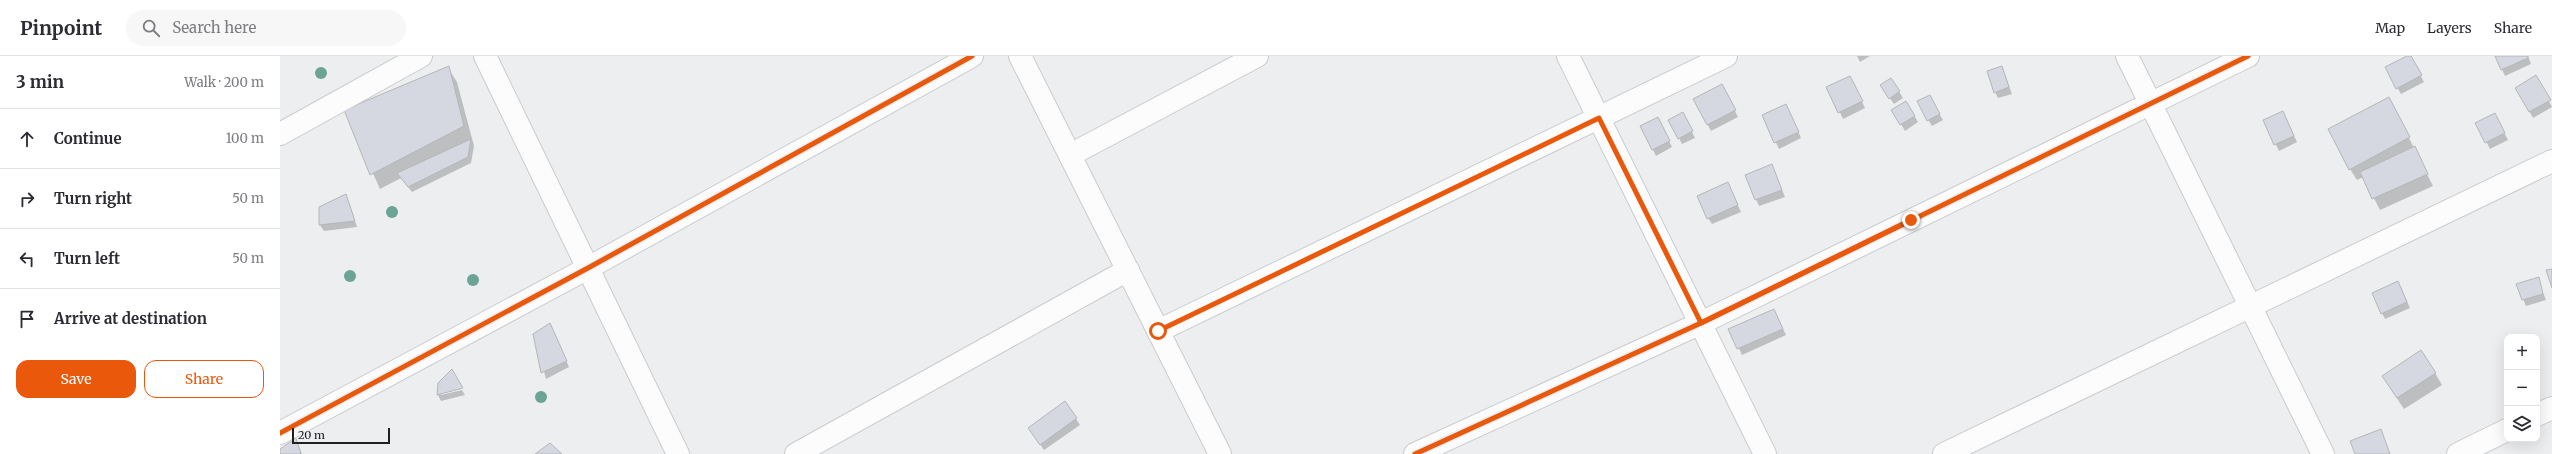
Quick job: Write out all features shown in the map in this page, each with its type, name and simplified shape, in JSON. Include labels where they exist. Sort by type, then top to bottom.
[{"type":"street","points":[[280,134],[421,56]]},
{"type":"street","points":[[485,56],[678,454]]},
{"type":"street","points":[[280,433],[588,268],[972,56]]},
{"type":"street","points":[[1020,56],[1220,454]]},
{"type":"street","points":[[1070,155],[1257,56]]},
{"type":"street","points":[[1568,56],[1766,454]]},
{"type":"street","points":[[1158,331],[1726,56]]},
{"type":"street","points":[[2127,56],[2323,454]]},
{"type":"street","points":[[1414,454],[1701,323],[2248,56]]},
{"type":"street","points":[[1944,454],[2552,161]]},
{"type":"street","points":[[796,454],[1128,270]]},
{"type":"street","points":[[2540,414],[2552,408]]},
{"type":"street","points":[[2458,454],[2504,431]]},
{"type":"building","points":[[2407,56],[2411,56],[2422,75],[2396,89],[2385,67]]},
{"type":"building","points":[[2495,56],[2528,56],[2528,58],[2501,70]]},
{"type":"building","points":[[449,66],[464,126],[370,175],[344,110]]},
{"type":"building","points":[[2002,66],[2009,87],[1994,93],[1987,71]]},
{"type":"building","points":[[2536,75],[2551,100],[2529,112],[2515,88]]},
{"type":"building","points":[[1850,76],[1863,101],[1838,113],[1826,87]]},
{"type":"building","points":[[1891,78],[1900,91],[1889,99],[1880,85]]},
{"type":"building","points":[[1722,84],[1736,110],[1707,125],[1693,99]]},
{"type":"building","points":[[1930,95],[1940,114],[1927,121],[1917,101]]},
{"type":"building","points":[[2389,97],[2410,137],[2349,170],[2328,129]]},
{"type":"building","points":[[1906,101],[1915,116],[1900,125],[1891,110]]},
{"type":"building","points":[[1786,104],[1799,132],[1774,143],[1762,115]]},
{"type":"building","points":[[2283,111],[2294,136],[2274,145],[2263,120]]},
{"type":"building","points":[[1683,112],[1693,131],[1678,139],[1668,120]]},
{"type":"building","points":[[2495,113],[2505,133],[2485,143],[2475,123]]},
{"type":"building","points":[[1658,117],[1670,141],[1652,150],[1640,126]]},
{"type":"building","points":[[471,139],[468,157],[408,187],[397,173]]},
{"type":"building","points":[[2415,146],[2428,174],[2372,199],[2360,172]]},
{"type":"building","points":[[1772,164],[1782,190],[1755,200],[1745,175]]},
{"type":"building","points":[[1728,182],[1738,205],[1707,219],[1697,196]]},
{"type":"building","points":[[346,194],[355,221],[319,225],[319,207]]},
{"type":"building","points":[[2552,269],[2552,288],[2546,270]]},
{"type":"building","points":[[2539,277],[2543,294],[2522,300],[2516,284]]},
{"type":"building","points":[[2398,281],[2407,302],[2381,314],[2372,293]]},
{"type":"building","points":[[1774,309],[1783,329],[1737,349],[1728,329]]},
{"type":"building","points":[[550,323],[567,361],[541,373],[533,334]]},
{"type":"building","points":[[2421,350],[2436,373],[2397,398],[2382,376]]},
{"type":"building","points":[[452,369],[463,388],[437,395],[438,383]]},
{"type":"building","points":[[1065,401],[1077,418],[1040,445],[1028,428]]},
{"type":"building","points":[[2381,429],[2390,454],[2355,454],[2350,441]]},
{"type":"building","points":[[296,438],[301,454],[280,454],[280,449]]},
{"type":"building","points":[[550,443],[562,454],[535,454]]},
{"type":"cycle path","points":[[280,433],[588,268],[972,56]]},
{"type":"cycle path","points":[[1415,454],[1701,323],[2248,56]]},
{"type":"route","points":[[1158,331],[1599,118],[1701,323],[1911,220]]}]
